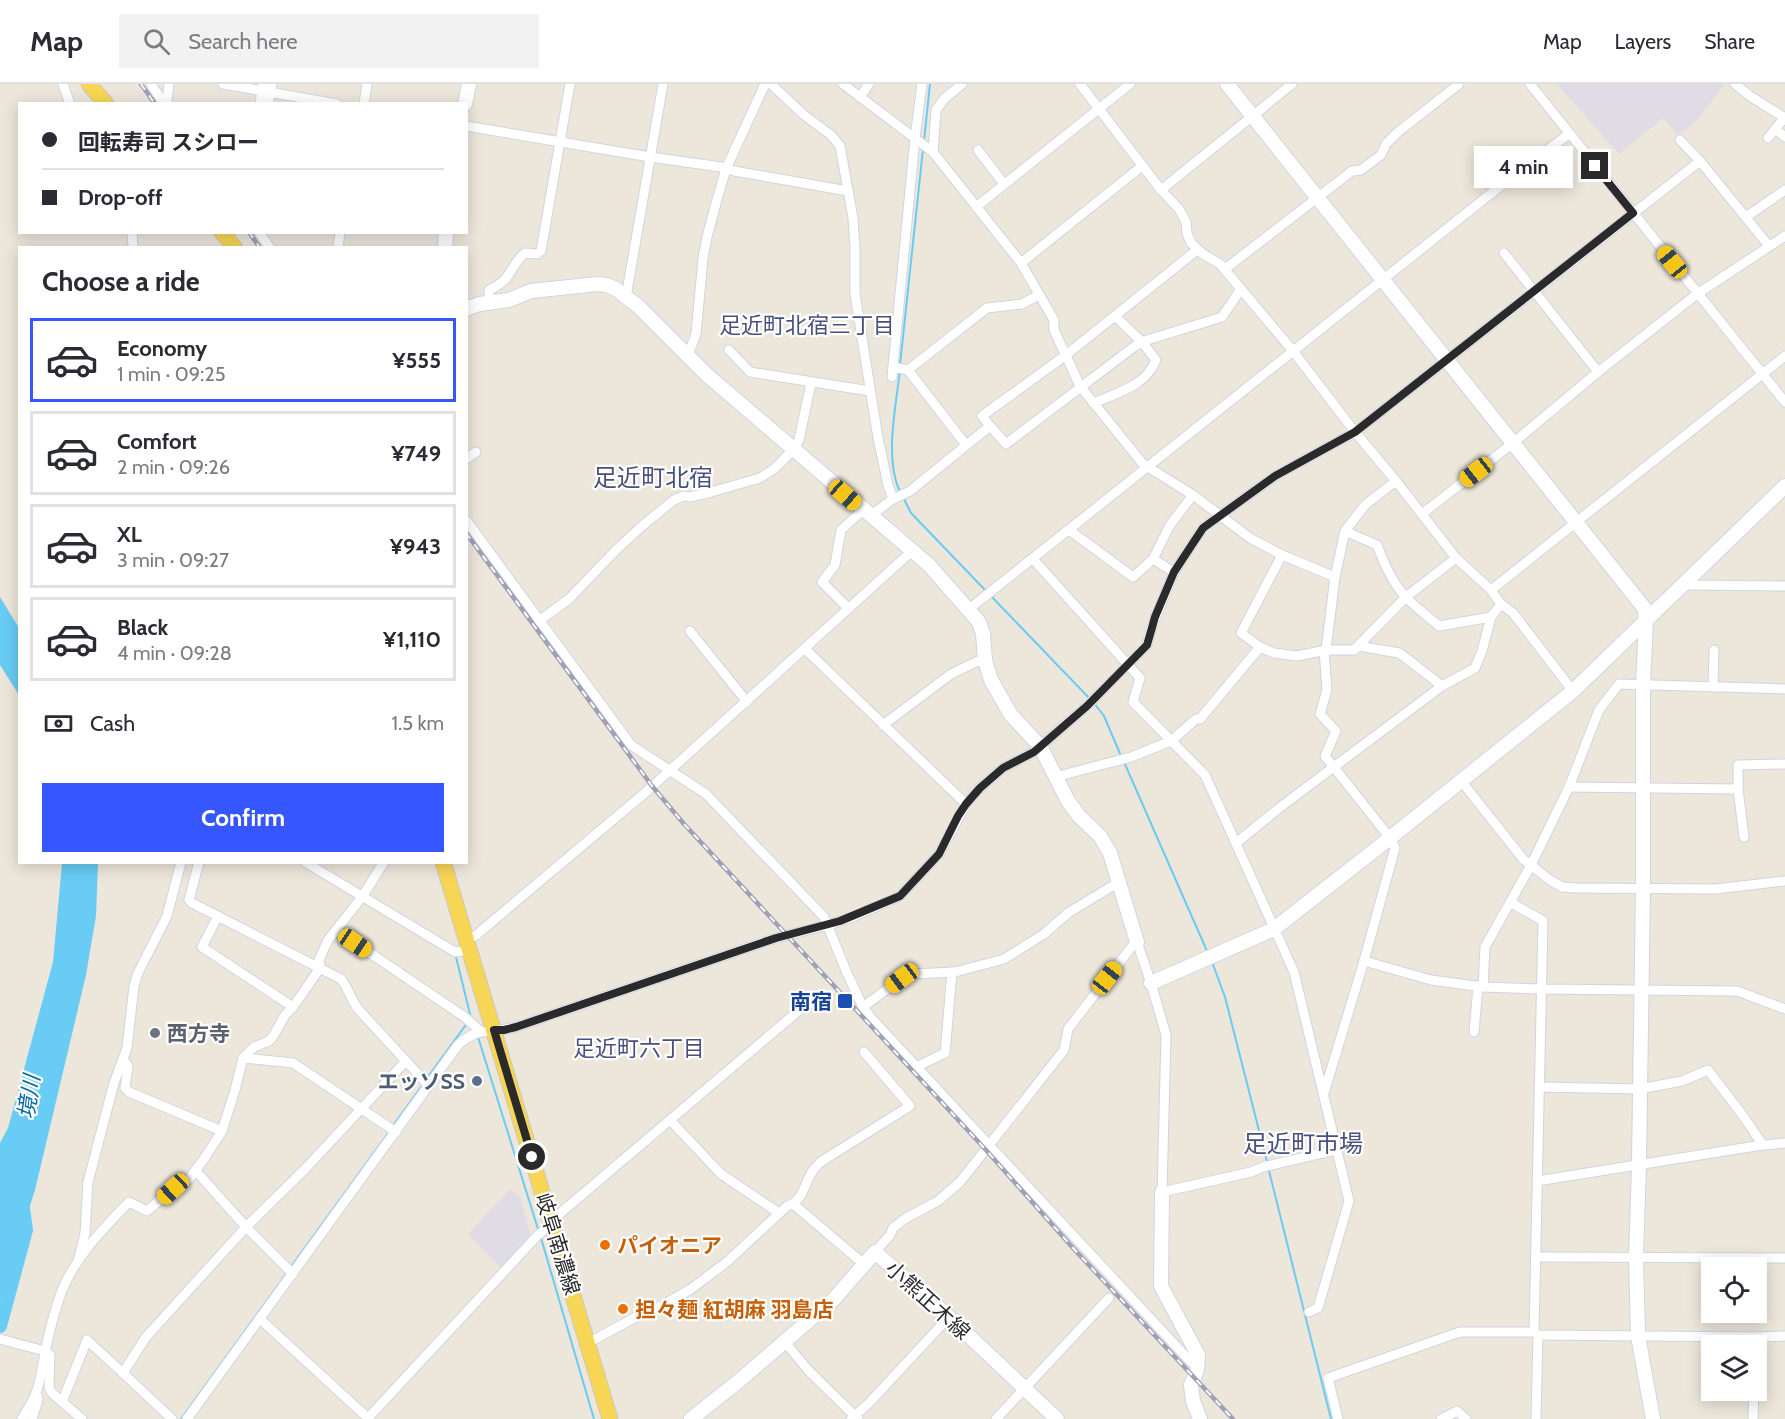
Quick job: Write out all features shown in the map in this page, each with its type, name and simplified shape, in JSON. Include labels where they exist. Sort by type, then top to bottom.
[{"type":"main road","points":[[89,84],[104,102]]},
{"type":"main road","points":[[224,234],[233,246]]},
{"type":"main road","name":"岐阜南濃線","points":[[444,864],[468,944],[487,1030],[552,1222],[610,1419]]},
{"type":"street","points":[[63,84],[69,102]]},
{"type":"street","points":[[151,84],[163,102]]},
{"type":"street","points":[[165,102],[170,84]]},
{"type":"street","points":[[223,84],[267,88],[328,102]]},
{"type":"street","points":[[364,102],[368,84]]},
{"type":"street","points":[[465,102],[468,84]]},
{"type":"street","points":[[489,303],[489,290],[506,280],[520,257],[525,253],[537,254],[541,251],[570,84]]},
{"type":"street","points":[[626,297],[663,84]]},
{"type":"street","points":[[688,355],[696,334],[707,237],[726,169],[765,84]]},
{"type":"street","points":[[771,84],[804,115],[831,135],[840,146],[853,218],[855,294],[878,438],[893,499]]},
{"type":"street","points":[[843,84],[933,152],[1021,263],[1054,320],[1054,330],[1080,386],[1143,464],[1192,495],[1250,538],[1282,555],[1335,577]]},
{"type":"street","points":[[860,97],[868,84]]},
{"type":"street","points":[[922,84],[893,372],[908,370],[987,308],[1022,303],[1039,294]]},
{"type":"street","points":[[933,152],[936,110],[944,99],[962,84]]},
{"type":"street","points":[[1080,84],[1161,190],[1179,209],[1186,222],[1191,243],[1225,269],[1293,351],[1456,558],[1491,590],[1501,604],[1513,613],[1573,691]]},
{"type":"street","points":[[976,207],[1130,84]]},
{"type":"street","points":[[1227,84],[1645,609],[1643,888],[1636,1258],[1638,1336],[1653,1419]]},
{"type":"street","points":[[1161,190],[1292,84]]},
{"type":"street","points":[[1225,269],[1352,171],[1361,170],[1381,155],[1386,144],[1398,132],[1459,84]]},
{"type":"street","points":[[1530,84],[1785,402]]},
{"type":"street","points":[[1741,86],[1785,118],[1768,138]]},
{"type":"street","points":[[261,102],[267,88]]},
{"type":"street","points":[[468,126],[848,191]]},
{"type":"street","points":[[1775,129],[1785,137]]},
{"type":"street","points":[[969,609],[1518,172],[1569,134]]},
{"type":"street","points":[[1680,140],[1700,161],[1769,246]]},
{"type":"street","points":[[978,150],[1004,184]]},
{"type":"street","points":[[187,1419],[458,1045],[466,1038],[487,1030],[516,1027],[776,938],[853,917],[900,896],[939,854],[966,804],[980,788],[1003,768],[1034,752],[1087,706],[1147,645],[1174,572],[1203,528],[1275,476],[1355,432],[1700,161]]},
{"type":"street","points":[[1021,263],[1142,166]]},
{"type":"street","points":[[1746,217],[1785,190]]},
{"type":"street","points":[[1422,514],[1697,294],[1785,236]]},
{"type":"street","points":[[1197,249],[1066,355],[982,416],[1006,444],[1135,346],[1222,316],[1241,289]]},
{"type":"street","points":[[1504,253],[1598,372]]},
{"type":"street","points":[[468,308],[509,300],[531,291],[607,285],[639,306],[707,375],[929,566],[979,622],[983,634],[985,660],[991,680],[1011,715],[1040,746],[1074,808],[1100,836],[1110,854],[1166,1035],[1161,1286],[1199,1359],[1191,1392],[1200,1419]]},
{"type":"street","points":[[1094,403],[1138,384],[1153,369],[1156,360],[1142,342],[1115,316]]},
{"type":"street","points":[[729,350],[750,372],[870,391]]},
{"type":"street","points":[[1491,590],[1785,356]]},
{"type":"street","points":[[908,370],[966,445]]},
{"type":"street","points":[[539,621],[569,599],[616,550],[674,500],[760,478],[774,469],[793,450],[799,440],[811,382]]},
{"type":"street","points":[[848,608],[822,582],[835,565],[841,530],[866,513],[909,491],[990,426]]},
{"type":"street","points":[[468,458],[476,452]]},
{"type":"street","points":[[1323,1096],[1395,848],[1390,838],[1325,756],[1335,731],[1320,714],[1327,690],[1325,650],[1335,577],[1345,531],[1365,505],[1396,481]]},
{"type":"street","points":[[1151,983],[1274,929],[1462,782],[1573,691],[1785,486]]},
{"type":"street","points":[[1069,530],[1133,577],[1153,559],[1170,525],[1192,495]]},
{"type":"street","points":[[468,523],[632,745],[706,794],[824,917],[863,1008],[1191,1362],[1198,1364]]},
{"type":"street","points":[[1345,531],[1377,545],[1396,585],[1439,627],[1491,617]]},
{"type":"street","points":[[308,864],[455,952],[468,944],[670,771],[912,551]]},
{"type":"street","points":[[1282,555],[1241,633],[1260,647],[1274,653],[1297,656],[1325,650],[1354,650],[1406,597],[1456,558]]},
{"type":"street","points":[[1033,559],[1140,678],[1133,702],[1205,775],[1294,972],[1349,1201],[1318,1308],[1309,1312]]},
{"type":"street","points":[[1153,559],[1174,572]]},
{"type":"street","points":[[1686,583],[1690,585],[1785,586]]},
{"type":"street","points":[[1236,843],[1442,686],[1475,668],[1491,617],[1501,604]]},
{"type":"street","points":[[690,632],[747,702]]},
{"type":"street","points":[[1358,646],[1399,653],[1442,686]]},
{"type":"street","points":[[1055,777],[1131,757],[1171,741],[1196,719],[1200,719],[1260,647]]},
{"type":"street","points":[[805,649],[966,804]]},
{"type":"street","points":[[1713,687],[1714,650]]},
{"type":"street","points":[[883,725],[951,674],[985,660]]},
{"type":"street","points":[[1474,1032],[1485,947],[1531,865],[1569,787],[1599,711],[1620,684],[1785,689]]},
{"type":"street","points":[[1744,837],[1738,789],[1738,765],[1785,764]]},
{"type":"street","points":[[1462,782],[1523,859],[1562,887],[1716,889],[1785,881]]},
{"type":"street","points":[[1569,787],[1738,789]]},
{"type":"street","points":[[77,1263],[85,1233],[88,1182],[130,1034],[134,986],[138,973],[167,916],[180,864]]},
{"type":"street","points":[[198,864],[189,900],[341,979],[358,1009],[429,1086]]},
{"type":"street","points":[[22,1419],[36,1393],[59,1298],[77,1263],[99,1232],[129,1202],[147,1211],[196,1171],[222,1131],[243,1058],[254,1047],[269,1041],[274,1035],[285,1015],[320,968],[319,960],[328,940],[362,897],[383,864]]},
{"type":"street","points":[[863,1008],[902,978],[913,974],[952,972],[1004,959],[1044,934],[1068,913],[1119,882]]},
{"type":"street","points":[[1510,902],[1543,921],[1537,1181],[1536,1419]]},
{"type":"street","points":[[219,916],[202,947],[293,1007]]},
{"type":"street","points":[[336,930],[487,1030]]},
{"type":"street","points":[[875,1252],[893,1228],[953,1190],[1064,1050],[1068,1029],[1137,942]]},
{"type":"street","points":[[1364,961],[1431,980],[1480,986],[1541,989],[1737,991],[1785,1009]]},
{"type":"street","points":[[916,1067],[945,1053],[952,972]]},
{"type":"street","points":[[260,1319],[368,1419],[538,1235],[810,1001]]},
{"type":"street","points":[[588,1343],[647,1311],[652,1311],[691,1288],[728,1261],[779,1213],[793,1204],[803,1192],[812,1171],[822,1161],[910,1106],[864,1052]]},
{"type":"street","points":[[243,1058],[292,1063],[396,1132]]},
{"type":"street","points":[[123,1059],[128,1066],[125,1088],[129,1092],[222,1131]]},
{"type":"street","points":[[123,1373],[146,1337],[246,1227],[406,1061]]},
{"type":"street","points":[[1539,1087],[1640,1089],[1682,1081],[1708,1071],[1763,1145]]},
{"type":"street","points":[[670,1120],[715,1170],[779,1213]]},
{"type":"street","points":[[1537,1181],[1785,1143]]},
{"type":"street","points":[[1162,1192],[1335,1150]]},
{"type":"street","points":[[196,1171],[246,1227],[293,1274]]},
{"type":"street","points":[[793,1204],[866,1265]]},
{"type":"street","name":"小熊正木線","points":[[691,1419],[834,1299],[875,1252],[949,1317],[1057,1419]]},
{"type":"street","points":[[1536,1257],[1785,1258]]},
{"type":"street","points":[[996,1419],[1109,1299]]},
{"type":"street","points":[[784,1341],[808,1370],[855,1418],[949,1317]]},
{"type":"street","points":[[1338,1419],[1328,1378],[1460,1332],[1701,1339]]},
{"type":"street","points":[[1767,1339],[1785,1336]]},
{"type":"street","points":[[0,1339],[45,1351],[50,1356],[49,1388],[82,1419]]},
{"type":"street","points":[[62,1402],[87,1340],[172,1419]]},
{"type":"street","points":[[32,1419],[38,1400],[36,1393]]},
{"type":"street","points":[[1753,1419],[1754,1401]]},
{"type":"street","points":[[1441,1419],[1457,1411],[1466,1419]]},
{"type":"shaded area","points":[[1557,84],[1725,84],[1697,120],[1678,135],[1663,118],[1619,154]]},
{"type":"shaded area","points":[[510,1189],[520,1197],[531,1238],[502,1269],[468,1234]]},
{"type":"water","points":[[0,597],[18,626],[18,693],[0,665]]},
{"type":"water","points":[[62,864],[98,864],[96,916],[86,975],[35,1190],[0,1299],[0,1143],[8,1128],[53,962]]},
{"type":"waterway","points":[[924,141],[930,84]]},
{"type":"waterway","points":[[900,365],[923,149]]},
{"type":"waterway","points":[[900,370],[892,432],[893,464],[900,492]]},
{"type":"waterway","points":[[903,497],[911,513],[986,591]]},
{"type":"waterway","points":[[990,595],[1090,699]]},
{"type":"waterway","points":[[1094,703],[1104,716],[1121,756]]},
{"type":"waterway","points":[[1124,762],[1207,951]]},
{"type":"waterway","points":[[456,957],[471,1018]]},
{"type":"waterway","points":[[1212,962],[1225,997],[1267,1162]]},
{"type":"waterway","points":[[427,1078],[468,1022]]},
{"type":"waterway","points":[[478,1037],[538,1229]]},
{"type":"waterway","points":[[392,1127],[424,1083]]},
{"type":"waterway","points":[[290,1268],[389,1132]]},
{"type":"waterway","points":[[1268,1167],[1331,1419]]},
{"type":"waterway","name":"境川","points":[[0,1326],[26,1230],[23,1208],[20,1205]]},
{"type":"waterway","points":[[541,1238],[594,1419]]},
{"type":"waterway","points":[[181,1419],[287,1273]]},
{"type":"railway","points":[[141,84],[154,102]]},
{"type":"railway","points":[[250,234],[259,246]]},
{"type":"railway","points":[[468,536],[652,786],[684,824],[1233,1419]]},
{"type":"place","name":"南宿","points":[[845,1001]]},
{"type":"place","name":"西方寺","points":[[155,1033]]},
{"type":"place","name":"エッソSS","points":[[477,1081]]},
{"type":"place","name":"パイオニア","points":[[605,1245]]},
{"type":"place","name":"担々麺 紅胡麻 羽島店","points":[[623,1309]]},
{"type":"district","name":"足近町北宿三丁目","points":[[807,325]]},
{"type":"district","name":"足近町北宿","points":[[653,477]]},
{"type":"district","name":"足近町六丁目","points":[[639,1048]]},
{"type":"district","name":"足近町市場","points":[[1303,1143]]},
{"type":"route","points":[[532,1157],[494,1030],[516,1027],[776,938],[853,917],[900,896],[939,854],[958,816],[980,788],[1003,768],[1034,752],[1087,706],[1147,645],[1155,617],[1174,572],[1203,528],[1275,476],[1355,432],[1633,213],[1595,166]]}]
